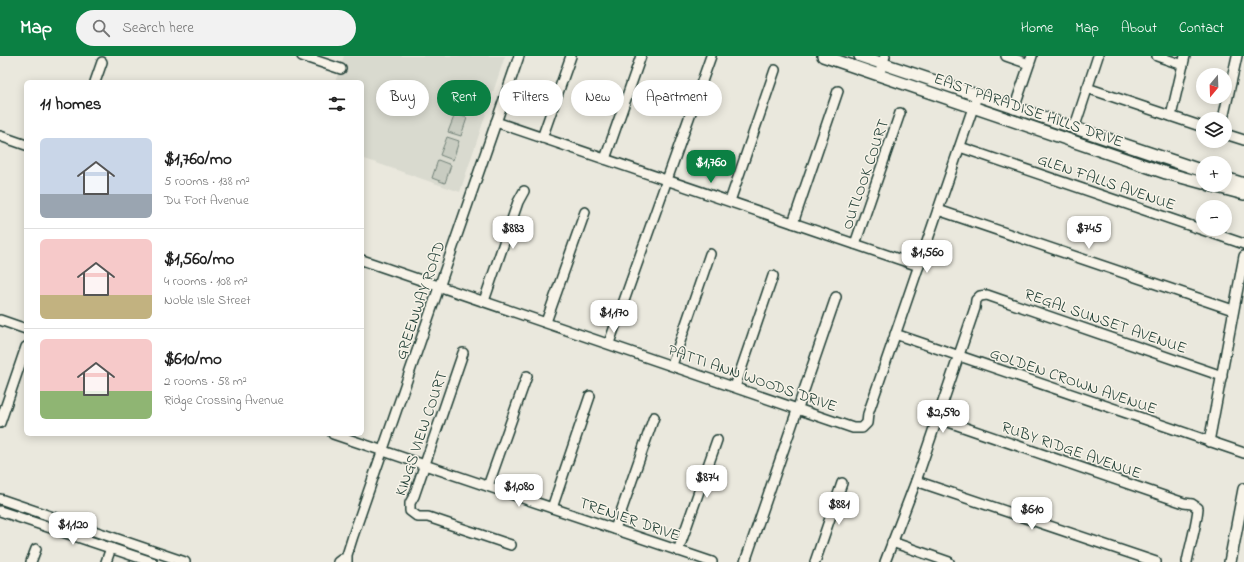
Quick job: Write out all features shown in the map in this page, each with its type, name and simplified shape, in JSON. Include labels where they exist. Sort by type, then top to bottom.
[{"type":"main road","name":"EAST PARADISE HILLS DRIVE","points":[[823,56],[882,65]]},
{"type":"main road","name":"EAST PARADISE HILLS DRIVE","points":[[860,56],[975,102],[1166,173],[1196,181]]},
{"type":"main road","name":"EAST PARADISE HILLS DRIVE","points":[[975,102],[1014,109],[1196,169]]},
{"type":"main road","points":[[1232,180],[1244,184]]},
{"type":"main road","points":[[1232,191],[1244,194]]},
{"type":"main road","points":[[1230,562],[1244,489]]},
{"type":"street","points":[[302,56],[341,69]]},
{"type":"street","name":"GREENWAY ROAD","points":[[343,560],[440,286],[519,56]]},
{"type":"street","points":[[542,138],[571,56]]},
{"type":"street","points":[[605,159],[641,56]]},
{"type":"street","points":[[609,344],[710,56]]},
{"type":"street","points":[[1006,56],[1030,60],[1014,109]]},
{"type":"street","points":[[1074,128],[1098,56]]},
{"type":"street","points":[[1157,56],[1184,60],[1171,116]]},
{"type":"street","points":[[1225,112],[1237,56]]},
{"type":"street","points":[[96,80],[102,62]]},
{"type":"street","points":[[730,201],[775,70]]},
{"type":"street","points":[[1087,88],[1196,125]]},
{"type":"street","points":[[793,223],[838,92]]},
{"type":"street","points":[[895,334],[975,102]]},
{"type":"street","name":"OUTLOOK COURT","points":[[855,244],[900,113]]},
{"type":"street","points":[[496,122],[919,266]]},
{"type":"street","points":[[0,136],[24,144]]},
{"type":"street","points":[[1232,136],[1244,140]]},
{"type":"street","name":"GLEN FALLS AVENUE","points":[[960,147],[1232,240],[1240,241],[1244,244]]},
{"type":"street","points":[[484,301],[518,202],[524,191]]},
{"type":"street","points":[[938,210],[1233,310]]},
{"type":"street","points":[[546,322],[585,212]]},
{"type":"street","points":[[672,365],[710,254]]},
{"type":"street","points":[[1209,442],[1244,256]]},
{"type":"street","name":"PATTI ANN WOODS DRIVE","points":[[364,261],[735,386],[853,428],[862,428],[866,423],[895,334]]},
{"type":"street","points":[[735,386],[773,276]]},
{"type":"street","name":"REGAL SUNSET AVENUE","points":[[959,356],[975,308],[976,300],[980,296],[987,295],[1222,376]]},
{"type":"street","points":[[745,562],[836,297]]},
{"type":"street","points":[[0,320],[24,328]]},
{"type":"street","name":"GOLDEN CROWN AVENUE","points":[[895,334],[1244,453]]},
{"type":"street","points":[[0,423],[24,353]]},
{"type":"street","name":"KINGS VIEW COURT","points":[[463,353],[410,503],[410,511],[418,517],[428,517],[511,545]]},
{"type":"street","points":[[885,562],[916,481],[959,356]]},
{"type":"street","points":[[488,486],[527,376]]},
{"type":"street","points":[[552,508],[590,396]]},
{"type":"street","points":[[615,529],[654,417]]},
{"type":"street","name":"RUBY RIDGE AVENUE","points":[[937,418],[1184,503],[1192,504],[1198,508],[1198,517],[1194,525],[1188,562]]},
{"type":"street","name":"TRENIER DRIVE","points":[[339,436],[712,562]]},
{"type":"street","points":[[678,550],[717,440]]},
{"type":"street","points":[[916,481],[1156,562]]},
{"type":"street","points":[[815,562],[842,483]]},
{"type":"street","points":[[0,499],[185,562]]},
{"type":"street","points":[[0,511],[152,562]]},
{"type":"street","points":[[892,542],[950,562]]},
{"type":"street","points":[[106,562],[111,548]]},
{"type":"street","points":[[31,562],[36,549]]},
{"type":"shaded area","points":[[344,56],[505,56],[491,98],[491,80],[437,80],[437,116],[485,116],[460,192],[364,159],[364,80],[336,80]]},
{"type":"shaded area","points":[[454,116],[467,118],[461,136],[448,132]]},
{"type":"shaded area","points":[[447,137],[459,141],[453,160],[440,155]]},
{"type":"shaded area","points":[[438,160],[451,165],[445,183],[432,178]]}]
